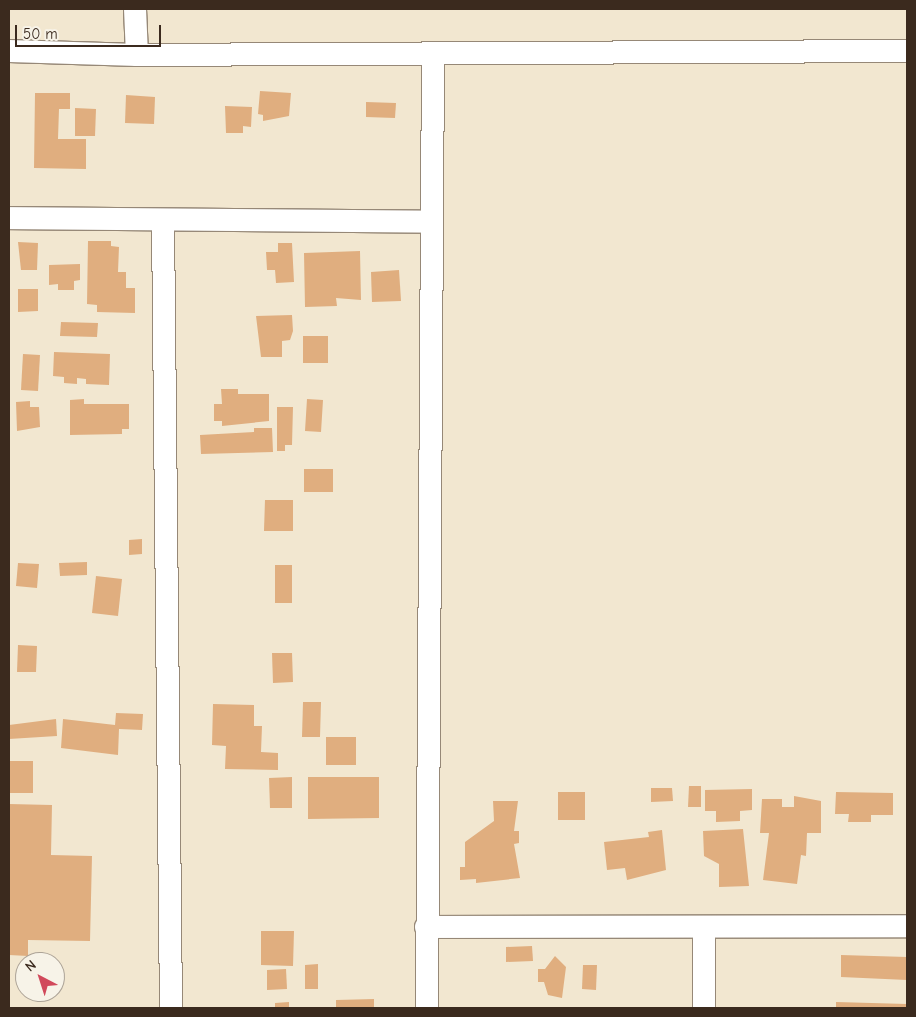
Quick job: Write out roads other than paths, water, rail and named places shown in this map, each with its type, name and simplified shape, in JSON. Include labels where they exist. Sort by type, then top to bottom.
[{"type":"street","points":[[135,9],[137,55]]},
{"type":"street","points":[[9,51],[137,55],[907,51]]},
{"type":"street","points":[[427,1008],[429,222],[433,54]]},
{"type":"street","points":[[9,218],[429,222]]},
{"type":"street","points":[[163,220],[171,1008]]},
{"type":"street","points":[[426,927],[907,926]]},
{"type":"street","points":[[704,927],[704,1008]]}]
